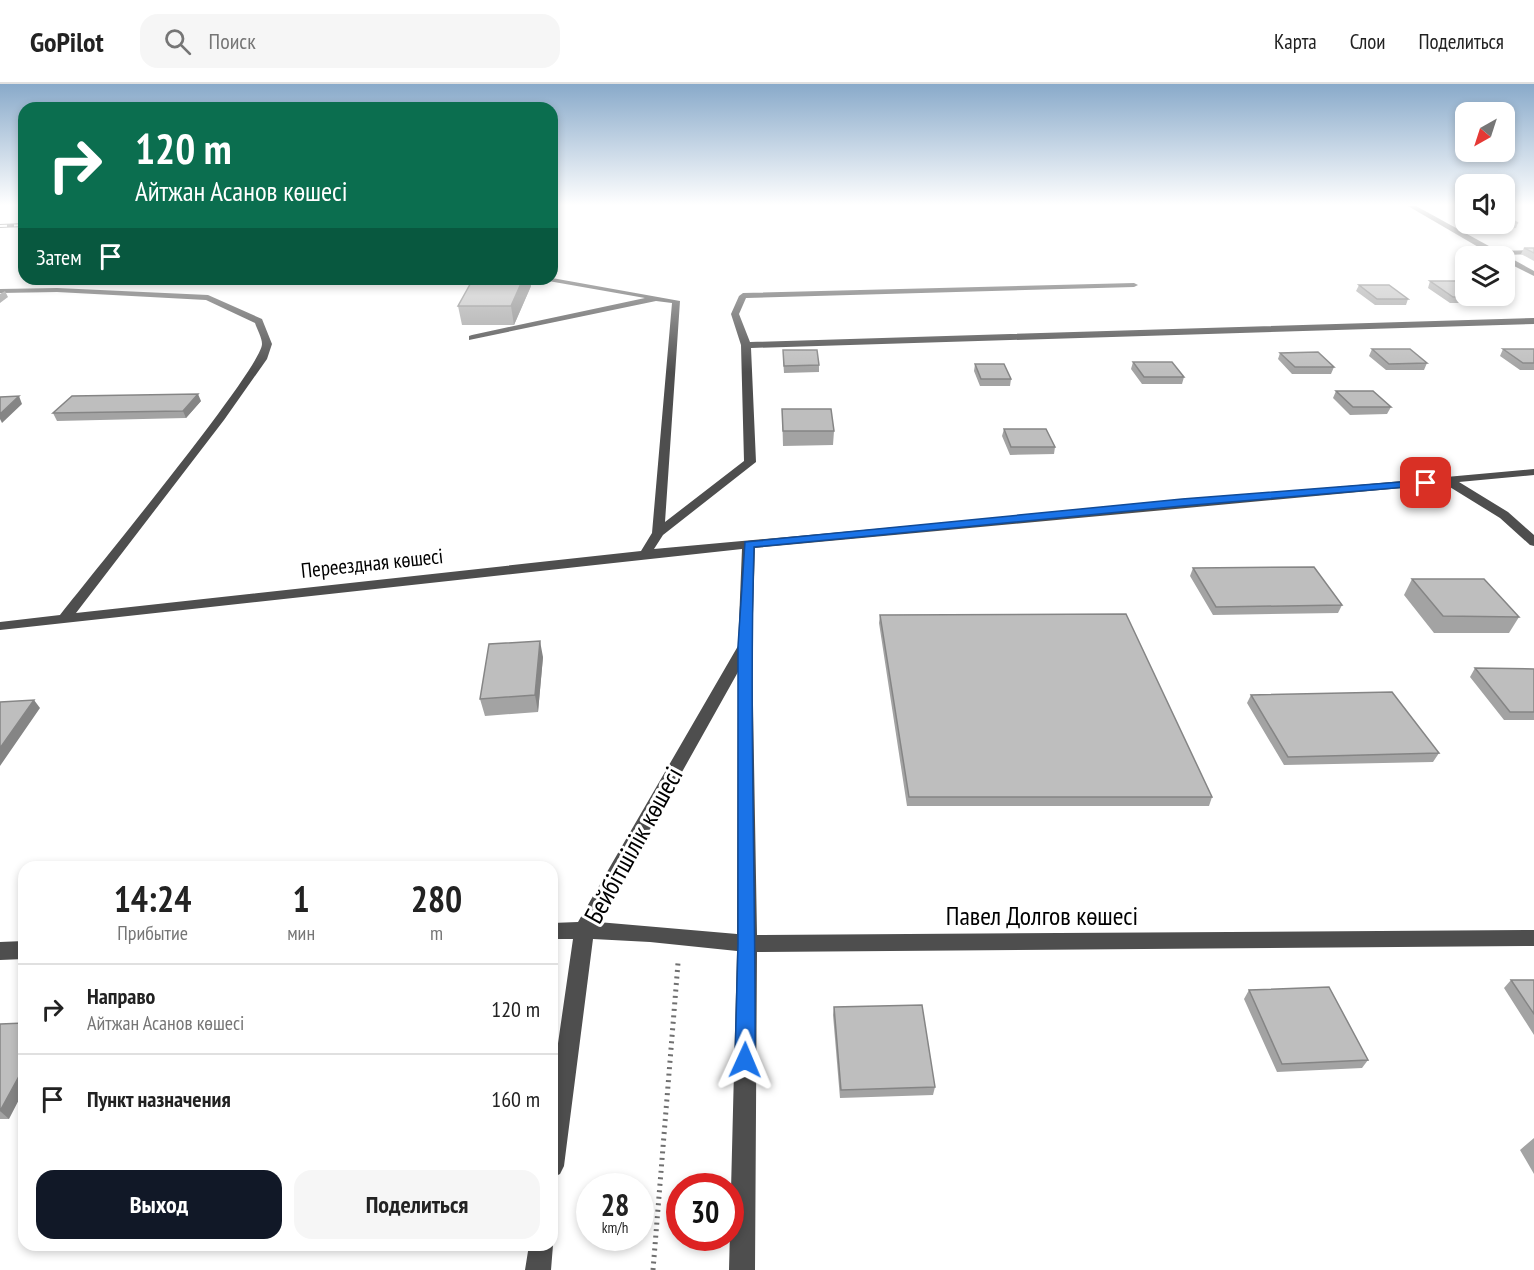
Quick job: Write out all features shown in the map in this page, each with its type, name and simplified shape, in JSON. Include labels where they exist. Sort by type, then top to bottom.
[{"type":"street","points":[[1515,264],[1534,274]]},
{"type":"street","points":[[558,282],[676,301],[658,533]]},
{"type":"street","points":[[645,554],[658,533],[750,462],[746,345],[735,314],[743,296],[1134,285]]},
{"type":"street","points":[[0,291],[57,290],[208,298],[259,321],[267,344],[261,359],[220,418],[64,619]]},
{"type":"street","points":[[471,338],[657,297]]},
{"type":"street","points":[[746,345],[1534,321]]},
{"type":"street","name":"Переездная көшесі","points":[[0,626],[645,554],[1182,502],[1534,472]]},
{"type":"street","points":[[1449,481],[1504,515],[1534,542]]},
{"type":"street","name":"Бейбітшілік көшесі","points":[[742,1270],[747,944],[745,646],[749,544]]},
{"type":"street","name":"Бейбітшілік көшесі","points":[[558,1122],[584,930],[745,646]]},
{"type":"street","name":"Павел Долгов көшесі","points":[[558,931],[584,930],[681,936],[747,944],[1534,938]]},
{"type":"street","points":[[0,951],[18,950]]},
{"type":"street","points":[[538,1270],[540,1251]]},
{"type":"path","points":[[653,1270],[681,936]]},
{"type":"building","points":[[1430,281],[1455,281],[1455,297]]},
{"type":"building","points":[[470,285],[520,285],[511,306],[458,306]]},
{"type":"building","points":[[1359,285],[1389,285],[1408,299],[1377,299]]},
{"type":"building","points":[[1372,349],[1410,349],[1427,363],[1389,364]]},
{"type":"building","points":[[1503,349],[1534,349],[1534,363],[1523,363]]},
{"type":"building","points":[[783,350],[817,350],[819,365],[784,366]]},
{"type":"building","points":[[1318,352],[1334,367],[1295,367],[1280,353]]},
{"type":"building","points":[[1133,362],[1172,362],[1184,377],[1144,377]]},
{"type":"building","points":[[975,364],[1004,364],[1011,379],[981,379]]},
{"type":"building","points":[[1336,391],[1373,391],[1391,407],[1353,407]]},
{"type":"building","points":[[198,394],[183,411],[53,413],[72,396]]},
{"type":"building","points":[[19,396],[0,414],[0,397]]},
{"type":"building","points":[[782,409],[831,409],[834,431],[783,431]]},
{"type":"building","points":[[1004,429],[1046,429],[1055,447],[1011,447]]},
{"type":"building","points":[[1314,567],[1342,605],[1216,607],[1193,568]]},
{"type":"building","points":[[1412,579],[1484,579],[1519,617],[1443,616]]},
{"type":"building","points":[[1126,614],[1212,797],[909,797],[880,615]]},
{"type":"building","points":[[540,641],[535,695],[480,699],[489,644]]},
{"type":"building","points":[[1475,668],[1534,669],[1534,712],[1510,712]]},
{"type":"building","points":[[1392,692],[1439,753],[1288,757],[1251,695]]},
{"type":"building","points":[[34,700],[0,748],[0,702]]},
{"type":"building","points":[[1511,980],[1534,980],[1534,1014]]},
{"type":"building","points":[[1329,987],[1368,1060],[1282,1064],[1249,990]]},
{"type":"building","points":[[922,1005],[935,1087],[841,1090],[834,1007]]},
{"type":"building","points":[[18,1023],[18,1078],[0,1111],[0,1024]]},
{"type":"route","points":[[745,1060],[747,944],[745,646],[749,544],[1182,502],[1426,483]]}]
